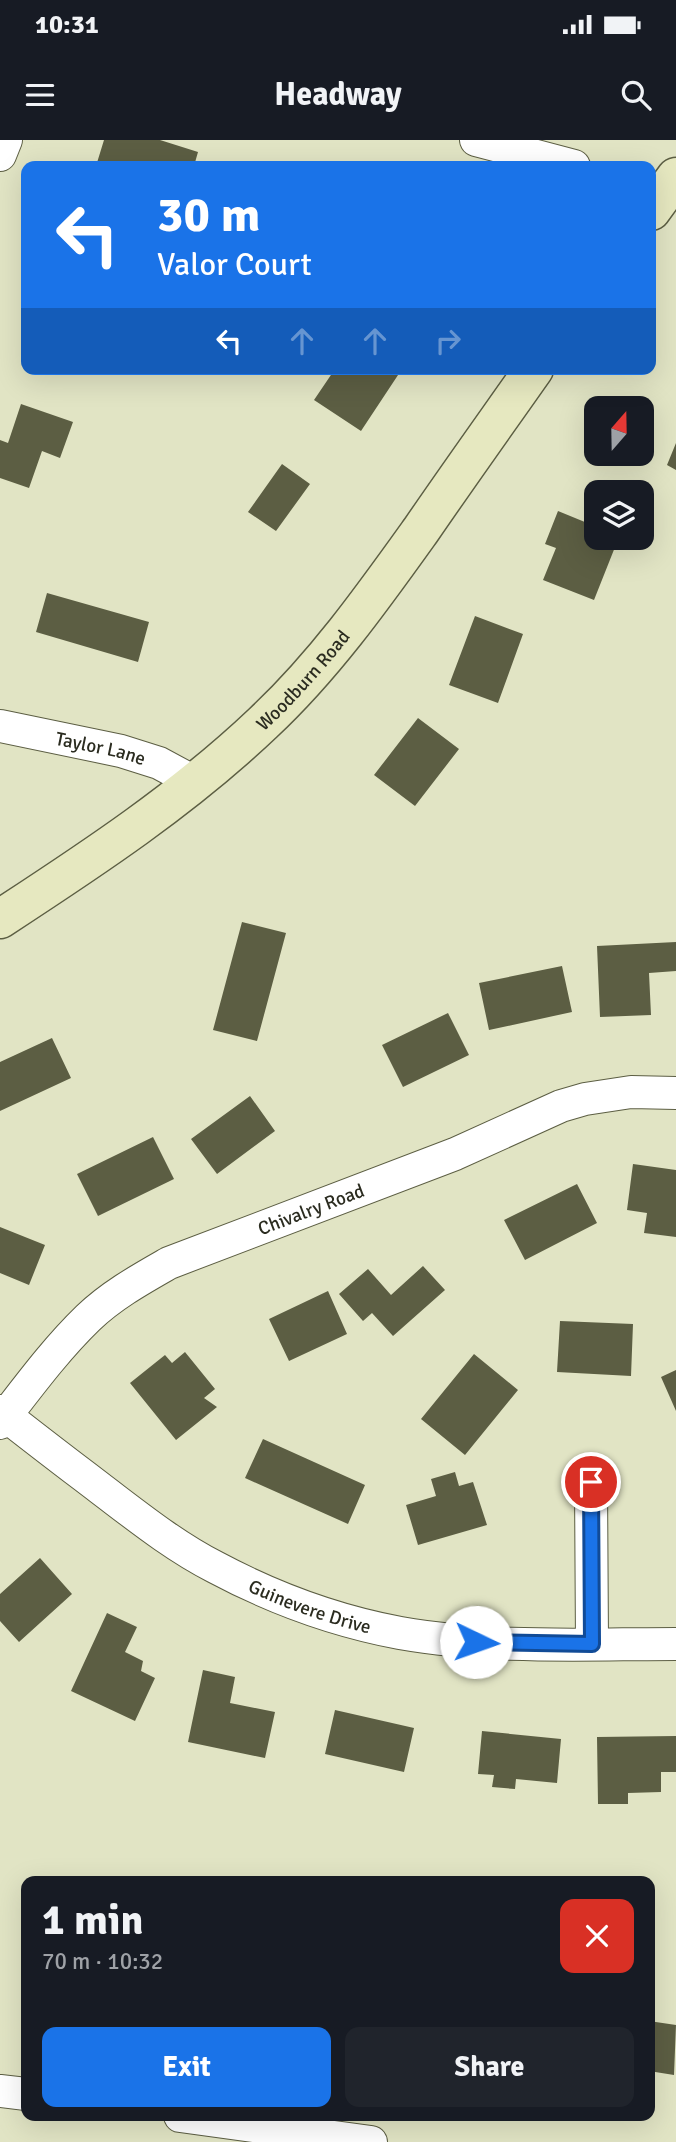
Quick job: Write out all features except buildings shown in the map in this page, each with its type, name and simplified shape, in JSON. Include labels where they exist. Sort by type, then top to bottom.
[{"type":"street","points":[[0,155],[6,140]]},
{"type":"street","points":[[476,140],[555,161]]},
{"type":"street","name":"Woodburn Road","points":[[0,919],[114,845],[196,783],[265,722],[320,663],[379,590],[530,375]]},
{"type":"street","name":"Taylor Lane","points":[[0,726],[121,751],[159,763],[196,783]]},
{"type":"street","name":"Chivalry Road","points":[[2,1417],[54,1354],[89,1317],[126,1288],[169,1263],[454,1154],[561,1107],[631,1092],[676,1093]]},
{"type":"street","name":"Guinevere Drive","points":[[2,1417],[156,1532],[214,1567],[272,1594],[332,1616],[400,1633],[490,1643],[676,1644]]},
{"type":"street","points":[[591,1482],[592,1644]]},
{"type":"street","points":[[0,2091],[21,2093]]},
{"type":"street","points":[[217,2121],[371,2142]]},
{"type":"route","points":[[476,1642],[592,1644],[591,1482]]}]
